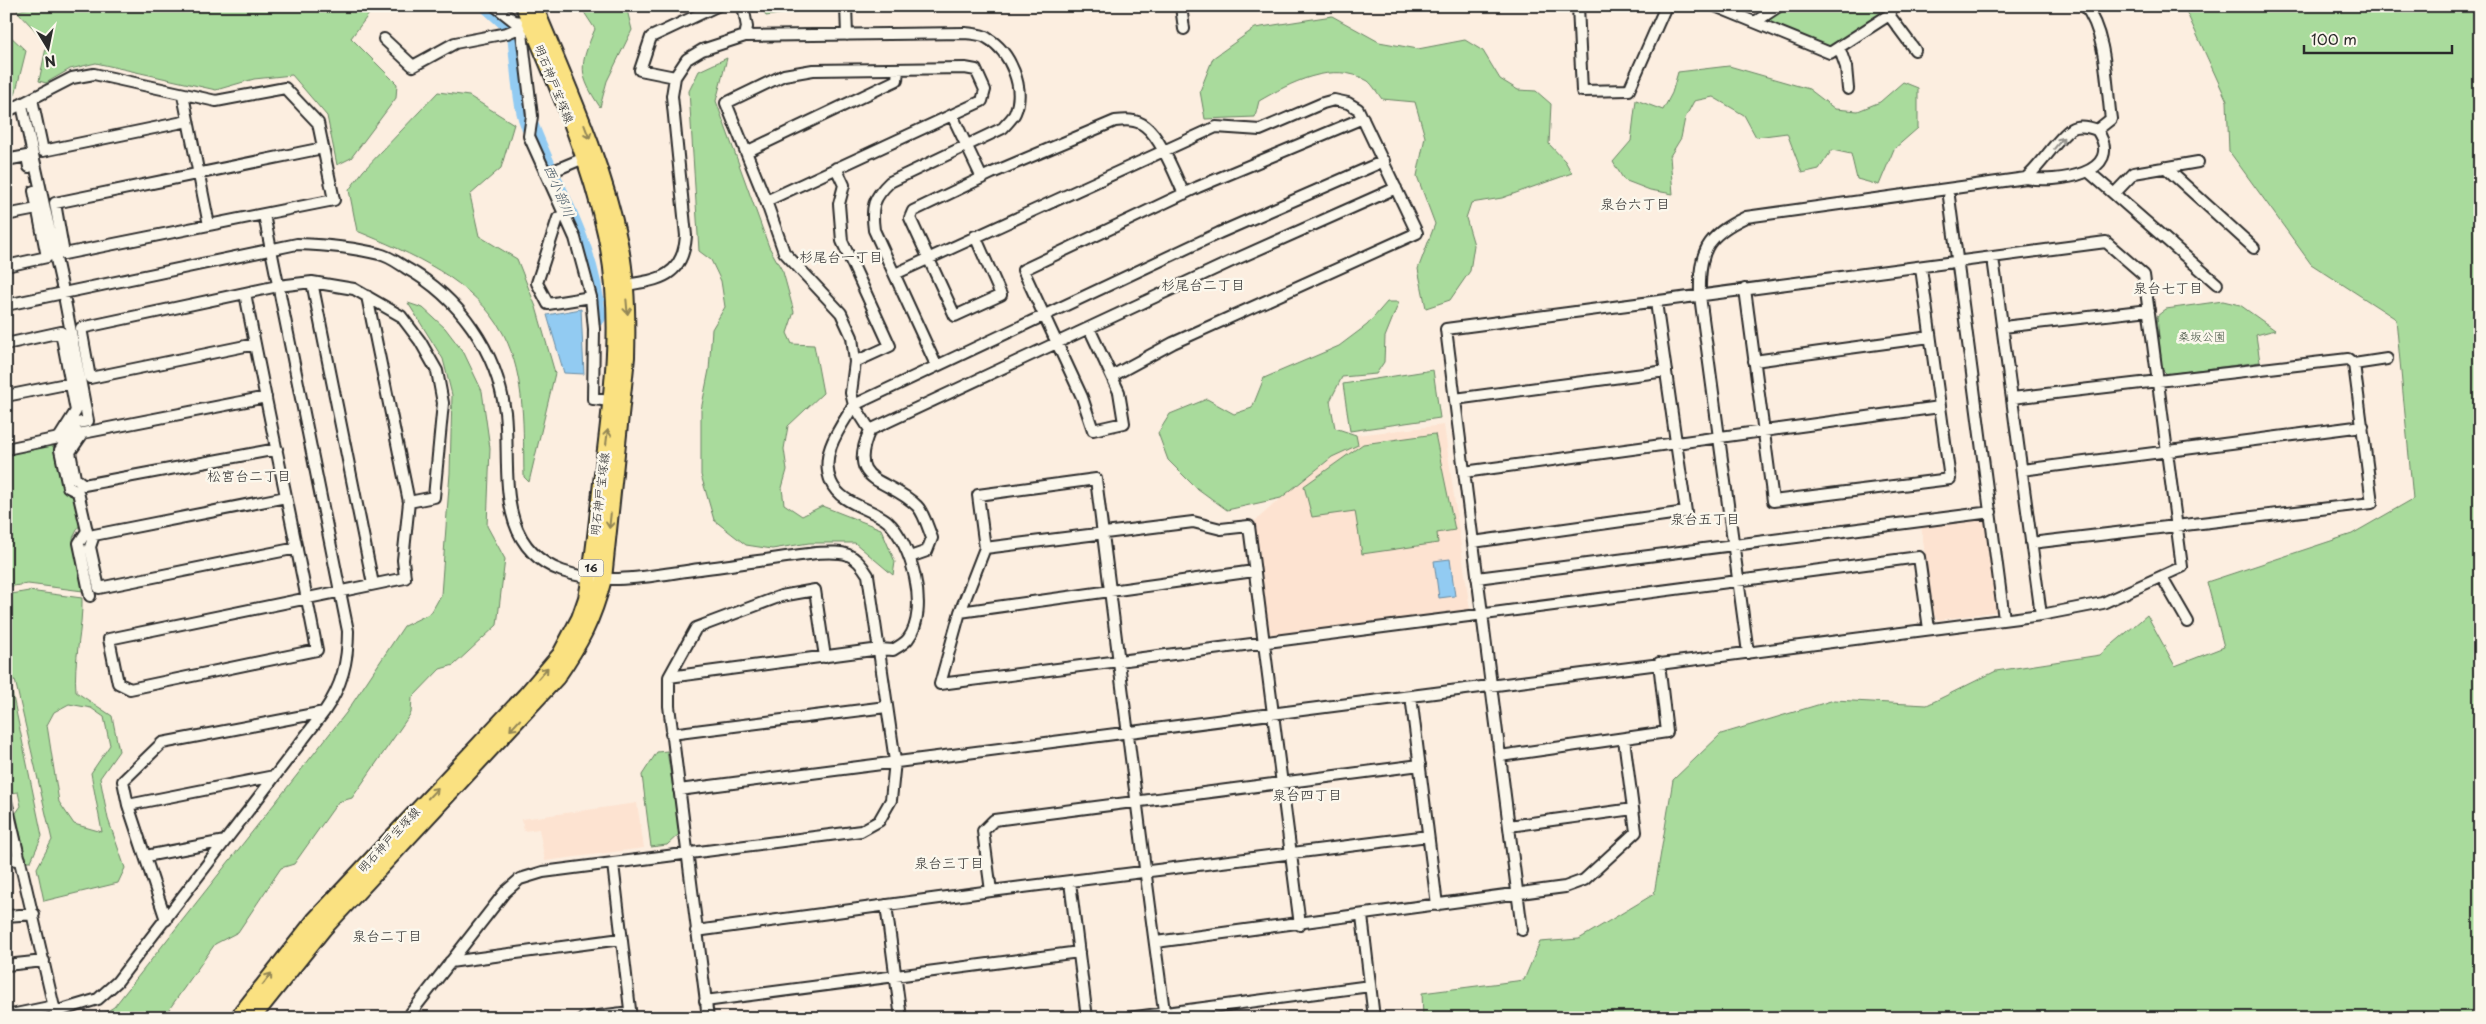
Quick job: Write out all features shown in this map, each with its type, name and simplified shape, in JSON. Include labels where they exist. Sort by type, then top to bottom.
[{"type":"main road","name":"明石神戸宝塚線","points":[[253,1018],[324,929],[557,678],[586,635],[596,610],[616,340],[613,286],[606,235],[584,158],[522,6]]},
{"type":"main road","name":"明石神戸宝塚線","points":[[238,1018],[314,920],[525,695],[560,654],[580,618],[597,579],[627,357],[628,324],[621,244],[605,181],[587,130],[535,6]]},
{"type":"street","points":[[496,6],[514,21],[530,23]]},
{"type":"street","points":[[675,77],[640,70],[651,38],[717,6]]},
{"type":"street","points":[[743,6],[747,27],[745,36]]},
{"type":"street","points":[[846,6],[847,35]]},
{"type":"street","points":[[1181,6],[1184,28]]},
{"type":"street","points":[[1578,6],[1582,91],[1629,90],[1666,6]]},
{"type":"street","points":[[1715,6],[1830,53],[1890,10],[1915,50]]},
{"type":"street","points":[[2085,6],[2093,17],[2100,34],[2111,118],[2098,130]]},
{"type":"street","points":[[1755,22],[1774,8]]},
{"type":"street","points":[[384,39],[413,66],[455,43],[507,33],[530,23]]},
{"type":"street","points":[[530,23],[522,33],[532,116],[529,136],[575,238],[591,297],[594,329],[593,399],[611,401]]},
{"type":"street","points":[[625,284],[654,280],[665,276],[676,266],[685,253],[686,236],[672,96],[675,77],[687,59],[702,50],[745,36],[965,33],[986,36],[998,46],[1009,62],[1017,80],[1019,97],[1015,114],[1003,128],[890,182],[877,195],[872,213],[874,230],[936,365]]},
{"type":"street","points":[[1839,47],[1846,67],[1848,89]]},
{"type":"street","points":[[766,201],[982,101],[985,90],[976,70],[965,68],[813,70],[784,75],[726,103],[766,201],[784,252],[841,313],[852,337],[855,362],[851,393],[854,405],[870,430]]},
{"type":"street","points":[[746,152],[897,80],[898,69]]},
{"type":"street","points":[[6,112],[72,78],[94,74],[216,101],[284,88],[318,123],[334,200],[264,216],[64,254],[55,203],[323,148]]},
{"type":"street","points":[[184,95],[209,225]]},
{"type":"street","points":[[32,99],[43,151],[188,121]]},
{"type":"street","points":[[895,274],[1216,127],[1260,130],[1334,100],[1348,103],[1358,109],[1418,233],[1173,343],[1112,376]]},
{"type":"street","points":[[22,105],[62,286]]},
{"type":"street","points":[[952,115],[982,178]]},
{"type":"street","points":[[1089,328],[1118,392],[1124,423],[1093,430],[1082,397],[1046,314],[1023,270],[1184,194],[1363,118]]},
{"type":"street","points":[[975,236],[1001,295],[955,316],[927,259],[910,218],[912,211],[982,178],[1115,121],[1127,120],[1144,125],[1152,133],[1184,194]]},
{"type":"street","points":[[1748,653],[1700,296],[1700,269],[1704,250],[1726,226],[1746,217],[2026,178],[2042,181],[2089,172],[2099,163],[2105,151],[2103,138],[2098,130],[2085,126],[2071,129],[2036,171],[2026,178]]},
{"type":"street","points":[[6,160],[27,156],[47,257],[6,266]]},
{"type":"street","points":[[546,174],[584,158]]},
{"type":"street","points":[[669,677],[880,649],[893,650],[908,639],[916,624],[918,604],[916,580],[910,557],[897,532],[886,520],[846,498],[832,484],[827,465],[830,446],[854,405],[1219,233],[1384,161]]},
{"type":"street","points":[[2115,193],[2134,173],[2198,162]]},
{"type":"street","points":[[2165,167],[2254,248]]},
{"type":"street","points":[[836,168],[844,185],[839,204],[842,241],[890,346],[855,362]]},
{"type":"street","points":[[2089,172],[2217,284]]},
{"type":"street","points":[[910,557],[927,551],[932,538],[919,508],[903,495],[873,479],[864,465],[862,448],[870,430],[1396,188]]},
{"type":"street","points":[[1949,197],[2004,619]]},
{"type":"street","points":[[6,215],[38,209]]},
{"type":"street","points":[[564,214],[558,218],[537,282],[548,304],[591,297]]},
{"type":"street","points":[[6,1016],[25,1016],[55,1012],[98,999],[117,982],[324,712],[336,694],[342,680],[348,648],[348,632],[264,216]]},
{"type":"street","points":[[678,790],[894,761],[1411,696],[1490,685],[1659,663],[2041,615],[2102,604],[2182,567],[2144,275],[2106,242],[1921,268],[1745,289],[1446,329],[1490,685],[1522,930]]},
{"type":"street","points":[[6,305],[297,244],[334,245],[381,254],[427,279],[459,308],[482,341],[496,378],[505,411],[506,478],[512,516],[518,534],[534,554],[547,564],[562,571],[597,579],[624,579],[816,553],[845,552],[860,562],[868,575],[880,649],[894,761],[891,800],[879,821],[861,831],[543,872],[520,879],[505,892],[407,1018]]},
{"type":"street","points":[[1994,258],[2041,615]]},
{"type":"street","points":[[1745,289],[1773,501],[1950,479],[1921,268]]},
{"type":"street","points":[[312,282],[373,584]]},
{"type":"street","points":[[255,344],[90,378],[81,328],[278,286],[312,282],[354,289],[401,316],[420,341],[437,371],[443,402],[434,497],[410,502]]},
{"type":"street","points":[[245,294],[277,449],[286,496],[297,548],[307,599],[317,650],[130,689],[118,683],[109,639],[307,599],[341,592],[405,578],[403,560],[410,502],[366,296]]},
{"type":"street","points":[[65,302],[88,421],[78,424],[60,450],[68,487],[78,492],[87,531],[80,543],[90,596]]},
{"type":"street","points":[[1473,542],[1686,512],[1656,302]]},
{"type":"street","points":[[2003,327],[2149,310]]},
{"type":"street","points":[[6,344],[61,332],[76,411],[59,438],[6,449]]},
{"type":"street","points":[[1754,361],[1930,337]]},
{"type":"street","points":[[2012,398],[2348,359],[2354,364],[2363,426],[2372,503],[2177,524],[2032,543]]},
{"type":"street","points":[[2354,364],[2387,359]]},
{"type":"street","points":[[1455,399],[1666,372]]},
{"type":"street","points":[[6,396],[71,383]]},
{"type":"street","points":[[266,397],[83,433],[70,452],[75,478],[84,485],[277,449]]},
{"type":"street","points":[[1464,472],[1940,407]]},
{"type":"street","points":[[2022,470],[2363,426]]},
{"type":"street","points":[[1165,1015],[1136,801],[1128,731],[1119,661],[1096,479],[978,495],[985,548],[960,612],[940,684],[1119,661],[1482,613],[1919,557],[1929,629]]},
{"type":"street","points":[[286,496],[94,535],[90,547],[99,588],[297,548]]},
{"type":"street","points":[[1478,578],[1991,512]]},
{"type":"street","points":[[985,548],[1193,522],[1221,529],[1248,526],[1300,924]]},
{"type":"street","points":[[960,612],[1254,571]]},
{"type":"street","points":[[2162,577],[2188,622]]},
{"type":"street","points":[[708,1018],[671,734],[669,677],[696,628],[781,596],[815,590],[825,657]]},
{"type":"street","points":[[1500,756],[1667,732],[1659,663]]},
{"type":"street","points":[[1411,696],[1437,904]]},
{"type":"street","points":[[671,734],[886,707]]},
{"type":"street","points":[[166,920],[128,805],[124,782],[162,743],[324,712]]},
{"type":"street","points":[[1156,942],[1517,894],[1565,887],[1584,880],[1636,832],[1624,739]]},
{"type":"street","points":[[991,891],[983,831],[994,820],[1420,765]]},
{"type":"street","points":[[128,805],[274,776]]},
{"type":"street","points":[[6,801],[34,914],[55,1012]]},
{"type":"street","points":[[1509,826],[1633,809]]},
{"type":"street","points":[[696,931],[991,891],[1428,836]]},
{"type":"street","points":[[146,856],[225,841]]},
{"type":"street","points":[[6,860],[20,859]]},
{"type":"street","points":[[583,1018],[630,1015],[613,864]]},
{"type":"street","points":[[1070,882],[1087,1018]]},
{"type":"street","points":[[886,905],[901,1018]]},
{"type":"street","points":[[6,916],[34,914]]},
{"type":"street","points":[[1362,916],[1374,1018]]},
{"type":"street","points":[[450,962],[621,939]]},
{"type":"street","points":[[706,1001],[1079,952]]},
{"type":"street","points":[[6,964],[44,961]]},
{"type":"street","points":[[1128,1018],[1165,1015],[1370,986]]},
{"type":"shaded area","points":[[1444,425],[1470,610],[1273,636],[1267,632],[1254,522],[1332,457],[1358,445],[1356,435]]},
{"type":"shaded area","points":[[1986,516],[1999,611],[1939,620],[1933,616],[1921,525]]},
{"type":"shaded area","points":[[637,803],[644,848],[545,861],[539,829],[524,831],[522,819]]},
{"type":"green space","points":[[38,6],[375,6],[351,38],[397,84],[396,98],[351,158],[337,165],[327,116],[292,75],[254,79],[216,90],[96,63],[70,69],[46,83],[39,81],[47,43],[17,11]]},
{"type":"green space","points":[[580,6],[626,6],[632,30],[607,81],[600,107],[588,86],[583,70],[586,52],[595,29]]},
{"type":"green space","points":[[761,6],[808,6],[807,10],[766,16]]},
{"type":"green space","points":[[1783,6],[1888,6],[1886,11],[1827,49],[1770,25],[1769,16]]},
{"type":"green space","points":[[2175,6],[2480,6],[2480,1018],[1423,1018],[1422,993],[1524,980],[1540,942],[1579,939],[1654,894],[1673,780],[1721,734],[1834,700],[1927,705],[1996,671],[2100,655],[2147,615],[2175,666],[2224,647],[2207,582],[2352,534],[2413,499],[2396,319],[2311,264],[2229,151],[2227,101],[2186,11]]},
{"type":"green space","points":[[1332,16],[1379,42],[1418,49],[1465,40],[1483,51],[1500,79],[1518,90],[1536,91],[1551,104],[1549,144],[1565,161],[1572,173],[1502,198],[1471,203],[1466,218],[1474,245],[1470,271],[1450,300],[1426,308],[1418,269],[1435,224],[1417,176],[1425,137],[1415,102],[1382,99],[1368,81],[1355,75],[1326,73],[1298,81],[1259,101],[1255,117],[1205,119],[1200,91],[1213,58],[1255,28]]},
{"type":"green space","points":[[6,32],[26,51],[15,95],[6,100]]},
{"type":"green space","points":[[727,58],[716,101],[769,247],[783,272],[794,312],[787,333],[792,344],[814,345],[823,393],[788,426],[784,449],[787,470],[782,488],[784,504],[802,516],[822,506],[881,529],[895,562],[893,575],[855,543],[809,543],[772,549],[746,545],[714,520],[701,475],[701,410],[709,370],[712,329],[725,307],[721,281],[711,260],[699,251],[689,91],[699,71]]},
{"type":"green space","points":[[1729,66],[1809,89],[1835,109],[1858,111],[1880,102],[1903,82],[1918,88],[1918,128],[1894,149],[1879,185],[1857,179],[1851,154],[1832,150],[1819,169],[1802,173],[1787,133],[1756,137],[1744,115],[1713,97],[1694,101],[1685,118],[1681,138],[1670,156],[1673,194],[1650,190],[1624,180],[1613,162],[1631,141],[1636,100],[1663,110],[1672,93],[1678,72]]},
{"type":"green space","points":[[438,92],[469,96],[514,124],[501,168],[470,195],[479,236],[517,259],[536,307],[555,373],[529,482],[524,477],[522,405],[516,369],[504,335],[492,316],[459,284],[439,271],[419,259],[357,231],[349,190],[363,171]]},
{"type":"green space","name":"桑坂公園","points":[[2223,301],[2240,305],[2275,330],[2256,335],[2260,362],[2167,374],[2162,369],[2157,316],[2166,309]]},
{"type":"green space","points":[[1387,302],[1399,302],[1385,337],[1384,362],[1376,374],[1342,377],[1330,401],[1335,428],[1356,435],[1358,445],[1332,457],[1281,498],[1227,510],[1194,486],[1168,460],[1158,433],[1170,414],[1207,399],[1234,414],[1252,408],[1264,378],[1339,346],[1367,325]]},
{"type":"green space","points":[[408,303],[423,308],[445,328],[464,353],[482,391],[490,448],[487,526],[505,559],[497,625],[454,665],[440,669],[412,698],[411,713],[352,798],[338,802],[294,864],[281,868],[238,932],[215,944],[163,1018],[96,1018],[114,1007],[346,713],[404,626],[431,613],[441,595],[450,473],[452,395],[443,359]]},
{"type":"green space","points":[[1433,370],[1440,418],[1350,431],[1343,384]]},
{"type":"green space","points":[[1435,434],[1455,530],[1437,533],[1438,543],[1362,554],[1355,511],[1312,517],[1304,486],[1363,444]]},
{"type":"green space","points":[[53,445],[63,490],[74,496],[80,524],[73,538],[83,591],[28,584],[6,587],[6,454]]},
{"type":"green space","points":[[29,591],[82,598],[75,680],[76,692],[112,716],[119,751],[100,778],[108,819],[125,868],[118,883],[44,901],[37,868],[52,840],[15,680],[6,681],[6,595]],"holes":[[[69,704],[91,708],[104,717],[110,745],[91,773],[102,832],[74,824],[59,802],[47,725],[54,712]]]},
{"type":"green space","points":[[6,687],[11,687],[42,836],[31,861],[26,861],[16,813],[21,806],[18,792],[11,793],[6,768]]},
{"type":"green space","points":[[667,751],[680,833],[667,845],[651,847],[642,775],[657,752]]},
{"type":"water","points":[[581,309],[584,374],[564,373],[547,315]]},
{"type":"water","points":[[1450,559],[1455,596],[1439,598],[1434,561]]},
{"type":"waterway","name":"西小部川","points":[[489,6],[510,25],[516,35],[521,88],[527,118],[579,239],[587,263],[597,317]]},
{"type":"district","name":"泉台六丁目","points":[[1635,204]]},
{"type":"district","name":"杉尾台一丁目","points":[[841,257]]},
{"type":"district","name":"杉尾台二丁目","points":[[1203,285]]},
{"type":"district","name":"泉台七丁目","points":[[2168,288]]},
{"type":"district","name":"松宮台二丁目","points":[[249,476]]},
{"type":"district","name":"泉台五丁目","points":[[1705,519]]},
{"type":"district","name":"泉台四丁目","points":[[1307,795]]},
{"type":"district","name":"泉台三丁目","points":[[949,863]]},
{"type":"district","name":"泉台二丁目","points":[[387,936]]}]
